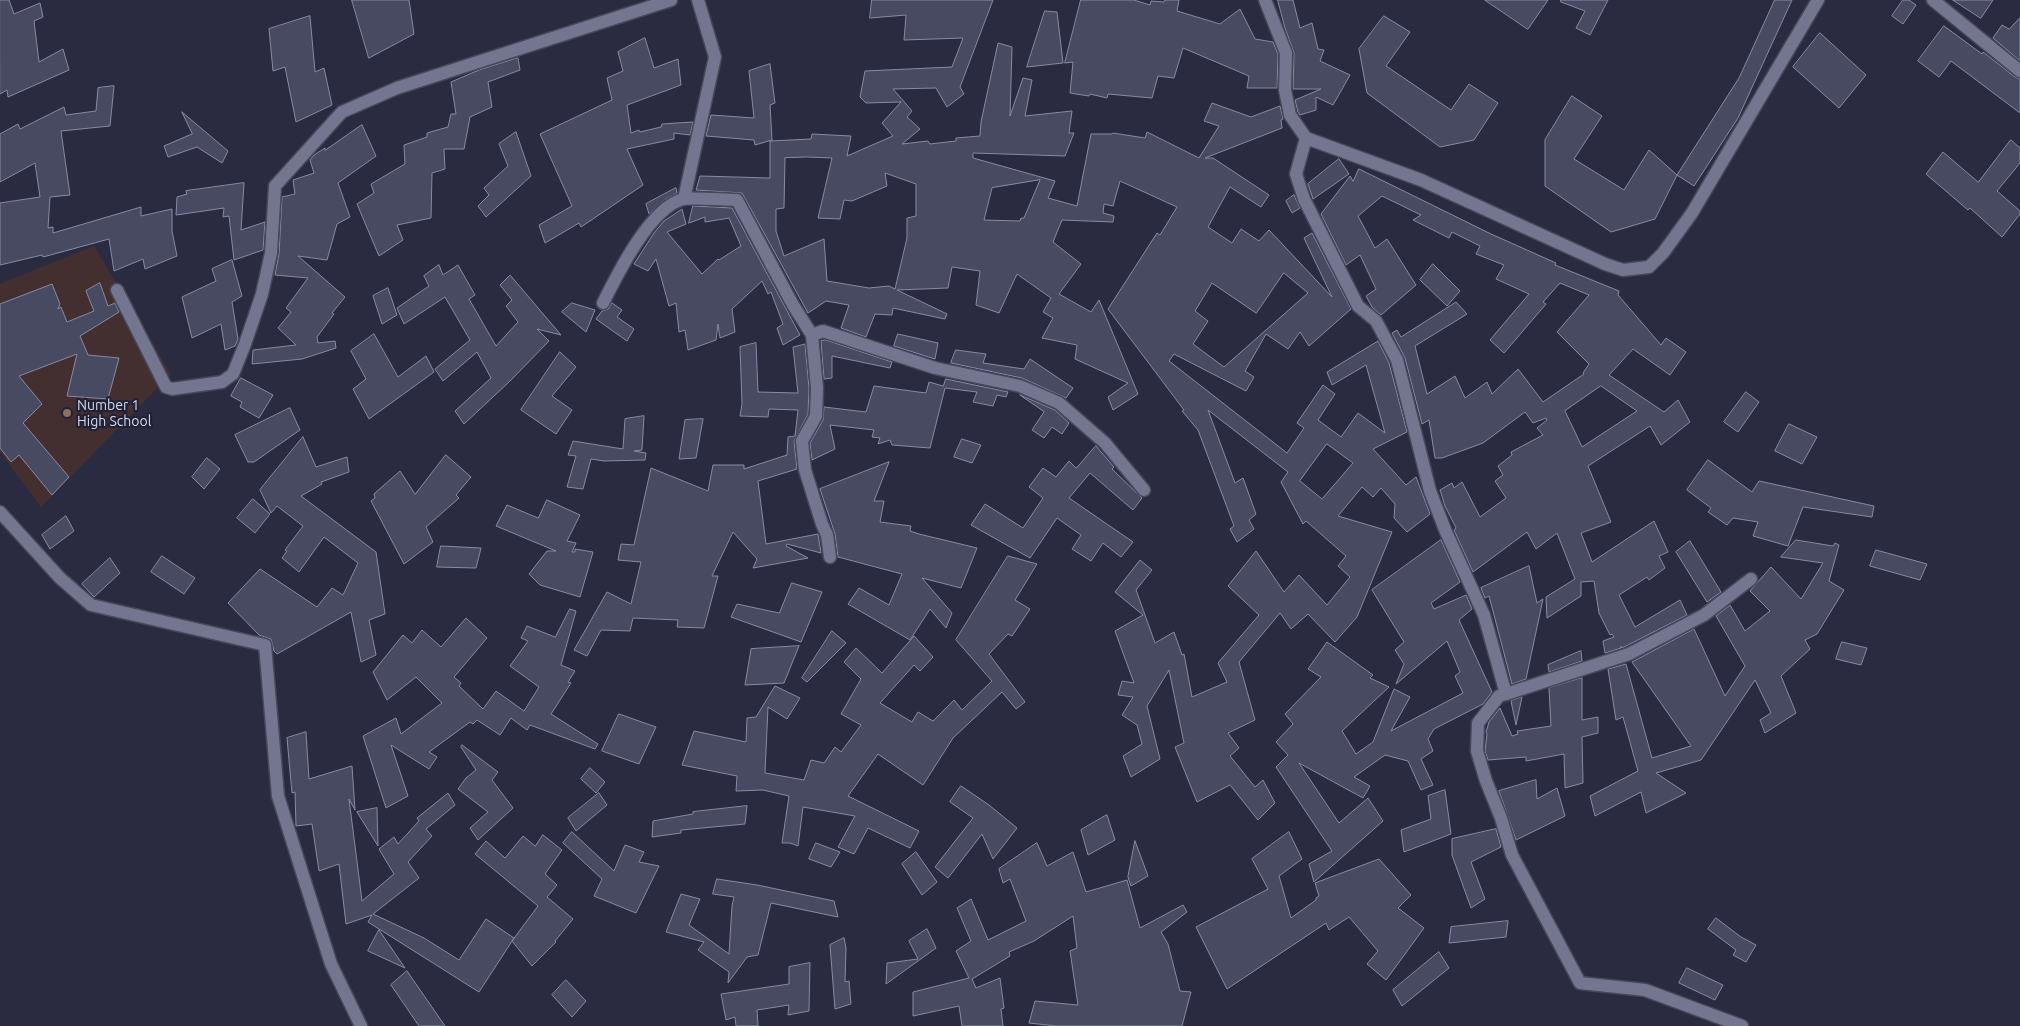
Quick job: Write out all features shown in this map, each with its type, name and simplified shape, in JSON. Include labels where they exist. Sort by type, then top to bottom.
[{"type":"street","points":[[117,290],[166,387],[172,389],[222,382],[233,374],[262,294],[271,253],[274,186],[342,112],[397,88],[672,0]]},
{"type":"street","points":[[684,199],[715,56],[698,0]]},
{"type":"street","points":[[1265,0],[1286,53],[1285,90],[1290,115],[1306,138],[1421,180],[1605,264],[1623,270],[1649,267],[1663,253],[1692,213],[1818,0]]},
{"type":"street","points":[[1933,0],[2020,71]]},
{"type":"street","points":[[1306,138],[1296,174],[1304,199],[1358,306],[1376,321],[1397,360],[1413,430],[1430,491],[1446,532],[1484,615],[1506,694]]},
{"type":"street","points":[[603,303],[617,274],[659,213],[684,199],[737,200],[793,305],[812,335],[817,388],[816,416],[802,441],[804,470],[822,524],[828,535],[830,557]]},
{"type":"street","points":[[812,335],[823,331],[935,368],[1020,386],[1059,403],[1106,443],[1144,490]]},
{"type":"street","points":[[0,512],[60,578],[91,605],[265,645],[278,796],[331,964],[361,1026]]},
{"type":"street","points":[[1742,1026],[1645,990],[1580,983],[1512,855],[1477,751],[1478,723],[1499,696],[1629,654],[1704,615],[1752,579]]},
{"type":"shaded area","name":"Number 1 High School","points":[[94,246],[171,374],[41,507],[0,452],[0,284]]},
{"type":"building","points":[[0,0],[9,0],[14,14],[40,3],[43,17],[34,21],[39,62],[63,49],[69,70],[8,97],[7,90],[0,94]]},
{"type":"building","points":[[352,0],[409,0],[414,34],[369,58]]},
{"type":"building","points":[[872,0],[993,0],[960,87],[964,94],[947,107],[936,88],[893,89],[912,111],[907,117],[920,129],[902,144],[928,141],[930,144],[956,141],[956,138],[980,136],[981,122],[998,43],[1012,47],[1010,116],[1023,78],[1032,80],[1025,116],[1072,111],[1069,133],[1074,133],[1065,156],[973,153],[973,158],[1055,181],[1048,198],[1077,206],[1091,134],[1113,133],[1145,138],[1147,132],[1199,158],[1219,126],[1204,121],[1212,103],[1251,117],[1280,106],[1283,119],[1281,120],[1282,128],[1205,158],[1213,158],[1269,195],[1261,207],[1230,187],[1208,227],[1232,243],[1241,229],[1259,241],[1269,230],[1332,297],[1304,238],[1312,233],[1351,309],[1309,346],[1300,332],[1288,349],[1266,334],[1245,371],[1254,377],[1246,391],[1174,354],[1169,361],[1287,453],[1304,428],[1297,423],[1323,385],[1335,394],[1318,420],[1341,437],[1358,413],[1385,433],[1366,365],[1332,385],[1327,372],[1378,341],[1389,363],[1407,432],[1373,449],[1406,485],[1416,477],[1430,514],[1407,532],[1394,518],[1395,504],[1381,488],[1373,497],[1362,487],[1338,516],[1392,532],[1357,617],[1335,642],[1308,614],[1291,629],[1280,613],[1239,662],[1255,720],[1228,733],[1239,748],[1230,756],[1255,787],[1263,780],[1275,803],[1258,820],[1230,785],[1197,802],[1175,747],[1184,743],[1169,670],[1147,706],[1160,759],[1131,777],[1123,756],[1142,744],[1137,725],[1122,715],[1133,697],[1118,695],[1122,681],[1134,683],[1115,631],[1143,615],[1115,592],[1140,560],[1152,570],[1136,590],[1155,643],[1174,632],[1182,655],[1184,654],[1192,697],[1227,682],[1218,663],[1259,615],[1228,586],[1256,551],[1284,592],[1299,575],[1327,605],[1350,577],[1338,566],[1346,556],[1306,521],[1303,524],[1281,482],[1288,472],[1208,410],[1235,483],[1243,478],[1256,514],[1249,520],[1254,529],[1237,542],[1230,529],[1234,526],[1198,430],[1108,309],[1157,233],[1160,235],[1177,207],[1120,181],[1113,206],[1104,204],[1103,213],[1114,216],[1113,222],[1062,220],[1053,242],[1081,264],[1059,294],[1091,312],[1099,300],[1138,394],[1113,410],[1108,397],[1128,383],[1075,359],[1077,345],[1042,338],[1053,318],[1043,312],[1051,298],[1017,274],[999,313],[976,305],[980,271],[952,267],[948,288],[897,290],[947,314],[945,319],[893,308],[892,315],[875,314],[866,337],[841,328],[849,305],[826,301],[808,313],[742,193],[696,190],[700,176],[770,178],[770,141],[811,139],[812,134],[851,136],[847,156],[893,136],[882,123],[901,102],[866,103],[860,97],[865,71],[952,67],[963,38],[904,40],[906,15],[870,18]],"holes":[[[785,158],[832,158],[818,218],[840,219],[844,200],[852,201],[887,186],[885,173],[916,184],[916,216],[907,218],[907,238],[895,289],[889,286],[869,288],[827,281],[824,239],[784,256],[776,231],[776,209],[784,208]],[[1040,180],[1024,218],[1021,218],[1020,221],[984,220],[992,188]],[[1284,273],[1308,293],[1224,367],[1193,344],[1208,321],[1195,311],[1212,283],[1256,313]],[[1327,444],[1353,463],[1322,499],[1300,481]]]},
{"type":"building","points":[[1081,0],[1134,0],[1150,5],[1151,1],[1179,0],[1177,11],[1220,24],[1240,9],[1255,39],[1273,42],[1278,54],[1277,88],[1247,88],[1249,76],[1183,48],[1174,78],[1158,76],[1152,98],[1108,94],[1107,98],[1090,94],[1089,96],[1070,93],[1073,62],[1065,63]]},
{"type":"building","points":[[1278,0],[1293,0],[1300,28],[1312,23],[1318,49],[1324,50],[1320,61],[1350,75],[1333,105],[1316,97],[1316,110],[1300,115],[1298,112],[1295,100],[1321,89],[1293,89],[1294,53]]},
{"type":"building","points":[[1485,0],[1548,0],[1528,29]]},
{"type":"building","points":[[1561,0],[1608,0],[1590,35],[1576,28],[1585,11],[1561,2]]},
{"type":"building","points":[[1775,0],[1792,0],[1738,118],[1694,186],[1677,175],[1739,78]]},
{"type":"building","points":[[1903,0],[1909,0],[1916,5],[1903,24],[1892,16]]},
{"type":"building","points":[[1953,0],[1993,0],[1981,18]]},
{"type":"building","points":[[1045,11],[1057,12],[1063,63],[1027,67]]},
{"type":"building","points":[[310,16],[315,72],[324,68],[332,105],[296,122],[285,67],[273,71],[269,29]]},
{"type":"building","points":[[1384,16],[1410,32],[1386,66],[1451,110],[1469,84],[1498,103],[1474,140],[1440,147],[1367,93],[1359,49]]},
{"type":"building","points":[[2020,18],[2020,61],[1993,38],[2002,25],[2009,29]]},
{"type":"building","points":[[1944,26],[2020,79],[2020,113],[1951,61],[1939,77],[1918,61]]},
{"type":"building","points":[[1820,33],[1866,75],[1839,108],[1793,67]]},
{"type":"building","points":[[645,38],[654,68],[678,59],[681,85],[627,105],[631,133],[661,127],[662,124],[693,122],[690,135],[674,133],[674,139],[627,149],[643,185],[581,227],[579,223],[545,243],[539,225],[572,206],[540,134],[612,100],[607,78],[623,71],[618,52]]},
{"type":"building","points":[[518,58],[520,70],[488,82],[492,107],[470,117],[464,149],[444,149],[445,169],[432,173],[431,218],[397,225],[403,240],[379,256],[357,204],[374,193],[371,184],[405,164],[404,145],[427,137],[427,133],[448,127],[451,114],[456,114],[451,82],[479,70]]},
{"type":"building","points":[[770,64],[775,103],[770,105],[772,140],[755,145],[754,140],[706,136],[711,115],[754,118],[749,71]]},
{"type":"building","points":[[114,86],[110,126],[61,131],[70,195],[50,197],[48,228],[53,227],[53,233],[141,207],[141,216],[172,209],[172,231],[177,256],[145,269],[143,259],[114,271],[109,239],[43,257],[42,255],[0,265],[0,203],[40,197],[35,163],[0,182],[0,134],[18,124],[20,129],[64,107],[66,115],[96,111],[98,88]]},
{"type":"building","points":[[1572,96],[1602,116],[1574,159],[1624,190],[1649,150],[1677,175],[1655,219],[1611,232],[1545,186],[1545,140]]},
{"type":"building","points":[[182,112],[228,151],[222,163],[197,147],[168,157],[164,146],[192,134]]},
{"type":"building","points":[[362,125],[376,156],[338,183],[350,217],[337,224],[327,260],[298,256],[345,297],[317,337],[318,343],[335,341],[336,348],[302,359],[252,364],[253,350],[296,345],[278,328],[291,312],[286,308],[308,278],[275,275],[279,254],[282,197],[295,194],[293,180],[314,173],[310,160],[314,155],[325,148],[325,150]]},
{"type":"building","points":[[516,132],[531,176],[486,217],[478,206],[489,195],[484,188],[508,166],[499,144]]},
{"type":"building","points":[[2011,140],[2020,148],[2020,163],[1997,191],[2020,211],[2020,214],[2002,237],[1970,208],[1968,210],[1926,174],[1943,152],[1978,182]]},
{"type":"building","points":[[1339,159],[1349,174],[1313,199],[1308,184]]},
{"type":"building","points":[[1359,169],[1491,234],[1556,263],[1555,265],[1619,291],[1618,295],[1661,345],[1666,338],[1686,352],[1670,375],[1633,349],[1609,375],[1664,412],[1678,400],[1690,422],[1661,445],[1650,426],[1588,466],[1611,522],[1581,533],[1592,562],[1654,521],[1668,552],[1659,556],[1665,568],[1649,580],[1647,577],[1619,595],[1635,627],[1680,600],[1687,615],[1622,648],[1621,646],[1621,648],[1605,653],[1603,641],[1614,637],[1612,634],[1610,635],[1599,613],[1594,581],[1581,582],[1581,596],[1547,618],[1546,597],[1575,579],[1557,533],[1536,549],[1527,532],[1473,572],[1454,530],[1456,528],[1445,506],[1440,490],[1452,483],[1454,488],[1462,482],[1480,517],[1506,498],[1495,481],[1503,475],[1498,466],[1512,455],[1511,452],[1543,435],[1537,428],[1547,420],[1546,418],[1533,423],[1525,412],[1483,443],[1442,458],[1435,458],[1429,420],[1422,424],[1405,358],[1392,333],[1397,330],[1401,337],[1456,302],[1467,314],[1415,346],[1427,394],[1455,376],[1465,398],[1487,382],[1492,394],[1518,369],[1543,402],[1584,374],[1589,364],[1557,332],[1589,295],[1560,283],[1543,302],[1546,304],[1504,353],[1490,340],[1529,294],[1496,279],[1504,265],[1476,254],[1480,246],[1452,232],[1449,238],[1413,220],[1421,215],[1382,196],[1358,216],[1375,248],[1387,239],[1416,285],[1381,315],[1372,307],[1366,296],[1376,289],[1360,255],[1346,265],[1321,214],[1350,176],[1353,181]],"holes":[[[1601,386],[1637,411],[1582,447],[1565,411]]]},
{"type":"building","points":[[244,183],[241,230],[265,222],[263,250],[234,260],[229,216],[223,217],[224,208],[176,215],[177,197],[187,194],[186,191]]},
{"type":"building","points":[[676,188],[677,193],[666,199],[649,214],[646,204]]},
{"type":"building","points":[[1294,195],[1300,208],[1292,213],[1286,201]]},
{"type":"building","points":[[693,206],[732,208],[800,335],[783,345],[777,328],[783,324],[771,292],[768,294],[762,281],[732,309],[735,332],[720,338],[718,324],[716,340],[688,350],[685,330],[679,332],[676,303],[669,306],[656,259],[648,271],[634,264],[664,221],[682,209],[686,224],[667,232],[702,274],[718,259],[741,246],[729,218],[705,222],[705,217],[689,223]]},
{"type":"building","points":[[232,260],[242,296],[232,302],[238,339],[235,346],[225,350],[221,324],[192,338],[182,297],[216,281],[212,269]]},
{"type":"building","points":[[1433,264],[1460,291],[1447,306],[1420,280]]},
{"type":"building","points":[[439,265],[443,275],[458,265],[475,295],[469,299],[496,346],[518,322],[506,306],[512,300],[500,285],[510,275],[561,335],[537,329],[549,341],[464,424],[455,411],[491,378],[477,352],[443,381],[435,369],[470,340],[445,297],[404,324],[397,308],[429,286],[424,276]]},
{"type":"building","points":[[100,283],[108,306],[115,303],[119,312],[80,336],[88,355],[119,358],[108,399],[67,396],[77,354],[19,376],[42,404],[23,423],[69,477],[52,495],[19,455],[11,462],[0,448],[0,304],[52,284],[60,304],[58,309],[61,307],[67,322],[94,311],[86,291]]},
{"type":"building","points":[[388,288],[397,315],[382,324],[373,296]]},
{"type":"building","points":[[572,303],[595,310],[586,332],[562,312]]},
{"type":"building","points":[[612,303],[622,310],[617,317],[634,329],[627,341],[596,319]]},
{"type":"building","points":[[374,334],[398,377],[426,356],[434,372],[369,419],[353,389],[366,379],[351,351]]},
{"type":"building","points":[[898,334],[938,343],[935,359],[894,346]]},
{"type":"building","points":[[826,340],[892,362],[890,368],[832,356],[832,378],[824,379],[821,341]]},
{"type":"building","points":[[756,343],[758,392],[798,393],[793,347],[805,344],[809,388],[808,414],[794,441],[797,469],[758,481],[766,544],[818,534],[821,553],[787,544],[786,546],[808,558],[753,568],[757,559],[733,532],[712,576],[718,576],[704,628],[677,627],[678,620],[633,618],[630,631],[601,630],[587,656],[574,650],[607,592],[631,604],[641,562],[618,560],[621,544],[634,545],[651,468],[708,491],[713,465],[744,465],[744,469],[787,455],[788,437],[795,436],[798,410],[769,409],[768,417],[740,416],[742,404],[740,347]]},
{"type":"building","points":[[956,350],[986,354],[983,363],[1024,369],[1030,359],[1073,388],[1066,398],[1022,378],[951,363]]},
{"type":"building","points":[[560,352],[576,367],[552,396],[572,410],[556,434],[521,410]]},
{"type":"building","points":[[241,378],[273,395],[259,418],[240,407],[242,402],[231,396]]},
{"type":"building","points":[[946,379],[1008,392],[1006,397],[997,395],[993,406],[973,402],[977,392],[945,388],[930,448],[892,445],[890,440],[878,444],[880,438],[872,437],[874,430],[830,425],[835,449],[812,460],[810,443],[823,420],[824,407],[866,412],[874,386],[926,393],[929,382],[943,386]]},
{"type":"building","points":[[1746,392],[1759,402],[1738,432],[1724,422]]},
{"type":"building","points":[[1020,395],[1055,410],[1069,423],[1062,434],[1052,427],[1044,438],[1032,430],[1044,412]]},
{"type":"building","points":[[290,408],[300,430],[254,462],[248,462],[235,435]]},
{"type":"building","points":[[644,416],[642,450],[634,451],[646,453],[645,460],[604,461],[591,459],[583,489],[567,487],[576,456],[568,455],[573,441],[623,449],[625,419]]},
{"type":"building","points":[[703,419],[696,458],[679,459],[685,420]]},
{"type":"building","points":[[1789,424],[1817,437],[1802,464],[1775,451]]},
{"type":"building","points":[[303,437],[316,467],[347,457],[349,472],[321,482],[322,484],[301,496],[376,552],[385,614],[369,620],[376,655],[361,662],[351,612],[277,654],[274,651],[271,639],[259,635],[228,603],[260,569],[317,607],[332,588],[343,595],[358,563],[324,537],[299,572],[282,558],[287,551],[285,550],[303,526],[277,506],[271,513],[260,490]]},
{"type":"building","points":[[962,439],[981,445],[972,463],[954,457]]},
{"type":"building","points":[[1096,446],[1114,467],[1112,469],[1142,498],[1133,510],[1090,473],[1069,498],[1133,542],[1121,557],[1103,543],[1091,561],[1072,549],[1081,535],[1057,518],[1030,558],[971,525],[985,504],[1023,528],[1043,498],[1029,487],[1043,468],[1056,477],[1069,461],[1076,468]]},
{"type":"building","points":[[446,455],[471,477],[456,495],[459,498],[426,527],[433,542],[404,564],[371,501],[375,498],[374,494],[400,471],[415,494]]},
{"type":"building","points":[[207,458],[220,469],[204,489],[192,477]]},
{"type":"building","points":[[1708,460],[1752,492],[1759,481],[1874,506],[1872,517],[1803,507],[1788,546],[1753,536],[1758,522],[1733,518],[1727,525],[1708,512],[1711,508],[1687,490]]},
{"type":"building","points":[[889,462],[874,501],[884,501],[880,522],[911,526],[910,531],[919,534],[977,548],[961,588],[922,578],[952,613],[946,628],[930,609],[910,640],[848,604],[859,588],[889,605],[902,574],[838,557],[835,534],[820,489]]},
{"type":"building","points":[[253,499],[270,514],[255,533],[237,518]]},
{"type":"building","points":[[547,500],[580,515],[567,541],[576,543],[572,552],[575,552],[575,549],[593,552],[580,597],[540,585],[529,574],[547,551],[556,551],[496,526],[507,505],[538,518]]},
{"type":"building","points":[[66,516],[74,531],[50,549],[42,535]]},
{"type":"building","points":[[1441,540],[1460,582],[1431,603],[1434,609],[1466,595],[1472,609],[1459,620],[1492,692],[1483,704],[1434,729],[1428,739],[1433,751],[1421,759],[1433,785],[1421,790],[1408,761],[1385,755],[1354,777],[1370,786],[1363,798],[1299,763],[1339,823],[1368,798],[1383,821],[1314,882],[1309,864],[1332,851],[1276,767],[1288,755],[1276,742],[1293,724],[1285,714],[1321,677],[1308,669],[1327,642],[1373,675],[1370,678],[1389,687],[1342,731],[1356,754],[1373,742],[1394,689],[1410,697],[1391,731],[1463,693],[1455,676],[1460,672],[1447,641],[1396,684],[1404,664],[1395,650],[1404,642],[1372,590]]},
{"type":"building","points":[[1796,540],[1833,546],[1835,543],[1839,545],[1829,581],[1844,590],[1817,634],[1805,640],[1810,649],[1781,676],[1796,713],[1765,733],[1760,720],[1771,713],[1755,680],[1701,760],[1656,773],[1686,793],[1646,813],[1641,792],[1595,816],[1590,796],[1638,771],[1623,717],[1616,720],[1608,669],[1626,664],[1652,758],[1691,746],[1632,662],[1694,629],[1725,696],[1745,666],[1716,616],[1730,605],[1745,631],[1770,611],[1750,591],[1771,567],[1801,599],[1823,563],[1781,557]]},
{"type":"building","points":[[1690,541],[1721,592],[1707,602],[1676,552]]},
{"type":"building","points":[[441,546],[481,548],[476,568],[437,567]]},
{"type":"building","points":[[1876,550],[1927,564],[1920,580],[1870,566]]},
{"type":"building","points":[[162,556],[195,578],[184,594],[151,572]]},
{"type":"building","points":[[1008,556],[1037,564],[1015,600],[1030,609],[1012,636],[1008,634],[989,654],[1025,702],[1016,709],[1002,692],[953,738],[923,785],[878,754],[848,796],[919,831],[910,848],[868,828],[854,854],[838,847],[855,816],[803,807],[798,846],[782,843],[789,796],[763,790],[736,791],[737,776],[682,765],[694,731],[746,742],[747,718],[756,717],[775,686],[800,698],[787,719],[768,707],[765,773],[804,780],[811,760],[824,763],[835,747],[841,752],[861,725],[841,714],[861,679],[844,662],[856,648],[882,673],[914,636],[933,657],[920,671],[914,665],[880,703],[912,722],[918,712],[933,721],[954,700],[962,710],[992,681],[956,640]]},
{"type":"building","points":[[110,558],[120,573],[94,597],[82,584]]},
{"type":"building","points":[[1529,566],[1537,603],[1543,599],[1526,679],[1512,684],[1489,596],[1485,598],[1481,588]]},
{"type":"building","points":[[792,583],[822,592],[801,642],[731,617],[737,604],[779,613]]},
{"type":"building","points":[[570,609],[576,611],[561,665],[575,671],[568,682],[571,683],[551,714],[598,744],[595,749],[530,725],[527,730],[511,718],[500,735],[477,720],[473,724],[470,722],[429,752],[437,757],[429,769],[391,745],[408,796],[386,808],[363,736],[396,718],[401,734],[442,703],[416,677],[387,700],[373,672],[403,635],[412,643],[422,630],[441,647],[466,618],[487,638],[454,677],[461,683],[459,686],[483,709],[496,691],[524,711],[539,687],[510,666],[528,641],[521,638],[527,626],[555,637]]},
{"type":"building","points":[[832,631],[846,643],[807,682],[802,678]]},
{"type":"building","points":[[1842,642],[1867,648],[1861,665],[1836,659]]},
{"type":"building","points":[[799,646],[784,683],[745,685],[751,649]]},
{"type":"building","points":[[1581,651],[1582,661],[1549,672],[1548,665]]},
{"type":"building","points":[[1582,678],[1582,720],[1598,717],[1598,733],[1582,737],[1583,783],[1565,788],[1564,754],[1526,761],[1526,757],[1488,760],[1485,751],[1486,732],[1489,722],[1500,708],[1512,736],[1518,734],[1517,731],[1551,726],[1549,688]]},
{"type":"building","points":[[1522,697],[1516,725],[1511,701]]},
{"type":"building","points":[[619,714],[656,727],[639,764],[602,751]]},
{"type":"building","points":[[306,732],[309,779],[352,766],[355,810],[349,799],[362,901],[394,874],[379,849],[394,837],[398,844],[419,821],[417,818],[448,793],[455,805],[426,829],[432,836],[408,862],[419,878],[373,914],[424,938],[459,960],[486,919],[514,938],[479,992],[368,922],[372,915],[346,924],[339,864],[319,871],[312,824],[296,826],[295,792],[292,793],[287,738]]},
{"type":"building","points":[[462,745],[498,772],[492,780],[513,808],[478,840],[470,828],[488,812],[458,789],[466,778],[476,770],[461,747]]},
{"type":"building","points":[[590,768],[605,782],[596,793],[581,779]]},
{"type":"building","points":[[1536,780],[1537,799],[1557,788],[1565,816],[1516,840],[1499,791]]},
{"type":"building","points":[[961,786],[989,805],[1017,828],[993,859],[982,834],[948,878],[935,867],[973,818],[950,802]]},
{"type":"building","points":[[1445,790],[1451,834],[1404,852],[1401,830],[1431,819],[1428,796]]},
{"type":"building","points":[[599,793],[607,805],[576,831],[568,818]]},
{"type":"building","points":[[747,806],[745,824],[681,830],[681,833],[652,837],[653,821],[693,814],[693,812]]},
{"type":"building","points":[[377,808],[378,846],[357,812]]},
{"type":"building","points":[[1107,815],[1115,840],[1088,855],[1081,830]]},
{"type":"building","points":[[1496,829],[1501,847],[1471,862],[1485,899],[1471,908],[1452,855],[1452,839]]},
{"type":"building","points":[[572,832],[614,871],[625,845],[644,852],[639,862],[659,866],[636,913],[594,896],[602,879],[563,843]]},
{"type":"building","points":[[1289,832],[1302,859],[1279,876],[1291,918],[1319,896],[1315,883],[1379,859],[1411,895],[1398,908],[1424,928],[1386,980],[1367,964],[1378,951],[1349,917],[1329,930],[1326,923],[1227,989],[1196,927],[1268,889],[1252,859]]},
{"type":"building","points":[[543,835],[562,850],[545,874],[557,885],[547,897],[573,919],[556,942],[532,966],[512,941],[538,906],[475,854],[486,841],[505,858],[523,836],[535,846]]},
{"type":"building","points":[[1135,841],[1148,876],[1131,886],[1128,877]]},
{"type":"building","points":[[816,843],[840,852],[831,867],[809,859]]},
{"type":"building","points":[[1037,843],[1047,866],[1073,852],[1086,892],[1127,880],[1140,928],[1183,905],[1187,912],[1161,932],[1168,944],[1180,991],[1191,992],[1182,1026],[1057,1026],[1029,1023],[1035,1001],[1078,1005],[1070,951],[1077,948],[1073,916],[1034,941],[1009,952],[1010,956],[972,979],[976,988],[1000,978],[1004,1008],[1001,1009],[1003,1026],[962,1026],[959,1006],[913,1016],[913,992],[969,978],[956,951],[971,941],[957,908],[971,899],[988,940],[1026,921],[1010,879],[1003,883],[999,869]]},
{"type":"building","points":[[916,852],[937,882],[922,895],[902,864]]},
{"type":"building","points":[[717,879],[834,901],[838,917],[771,903],[758,955],[747,957],[728,983],[729,972],[698,950],[704,942],[666,932],[681,894],[700,899],[689,925],[729,954],[734,897],[713,894]]},
{"type":"building","points":[[1716,918],[1741,937],[1756,945],[1746,962],[1733,955],[1736,950],[1708,929]]},
{"type":"building","points":[[1508,921],[1506,937],[1449,943],[1451,927]]},
{"type":"building","points":[[927,929],[936,948],[886,984],[887,963],[918,959],[909,941]]},
{"type":"building","points":[[379,930],[405,968],[368,951]]},
{"type":"building","points":[[844,938],[846,948],[845,982],[849,981],[851,1004],[835,1009],[830,945]]},
{"type":"building","points":[[1439,952],[1449,968],[1402,1006],[1393,990]]},
{"type":"building","points":[[810,963],[809,1011],[788,1015],[789,1005],[757,1010],[758,1026],[736,1026],[735,1017],[726,1020],[721,994],[789,984],[789,967]]},
{"type":"building","points":[[1687,968],[1723,985],[1715,1000],[1679,983]]},
{"type":"building","points":[[407,971],[445,1026],[419,1026],[391,985]]},
{"type":"building","points":[[566,980],[586,1001],[572,1017],[552,995]]},
{"type":"place","name":"Number 1 High School","points":[[67,413]]}]
